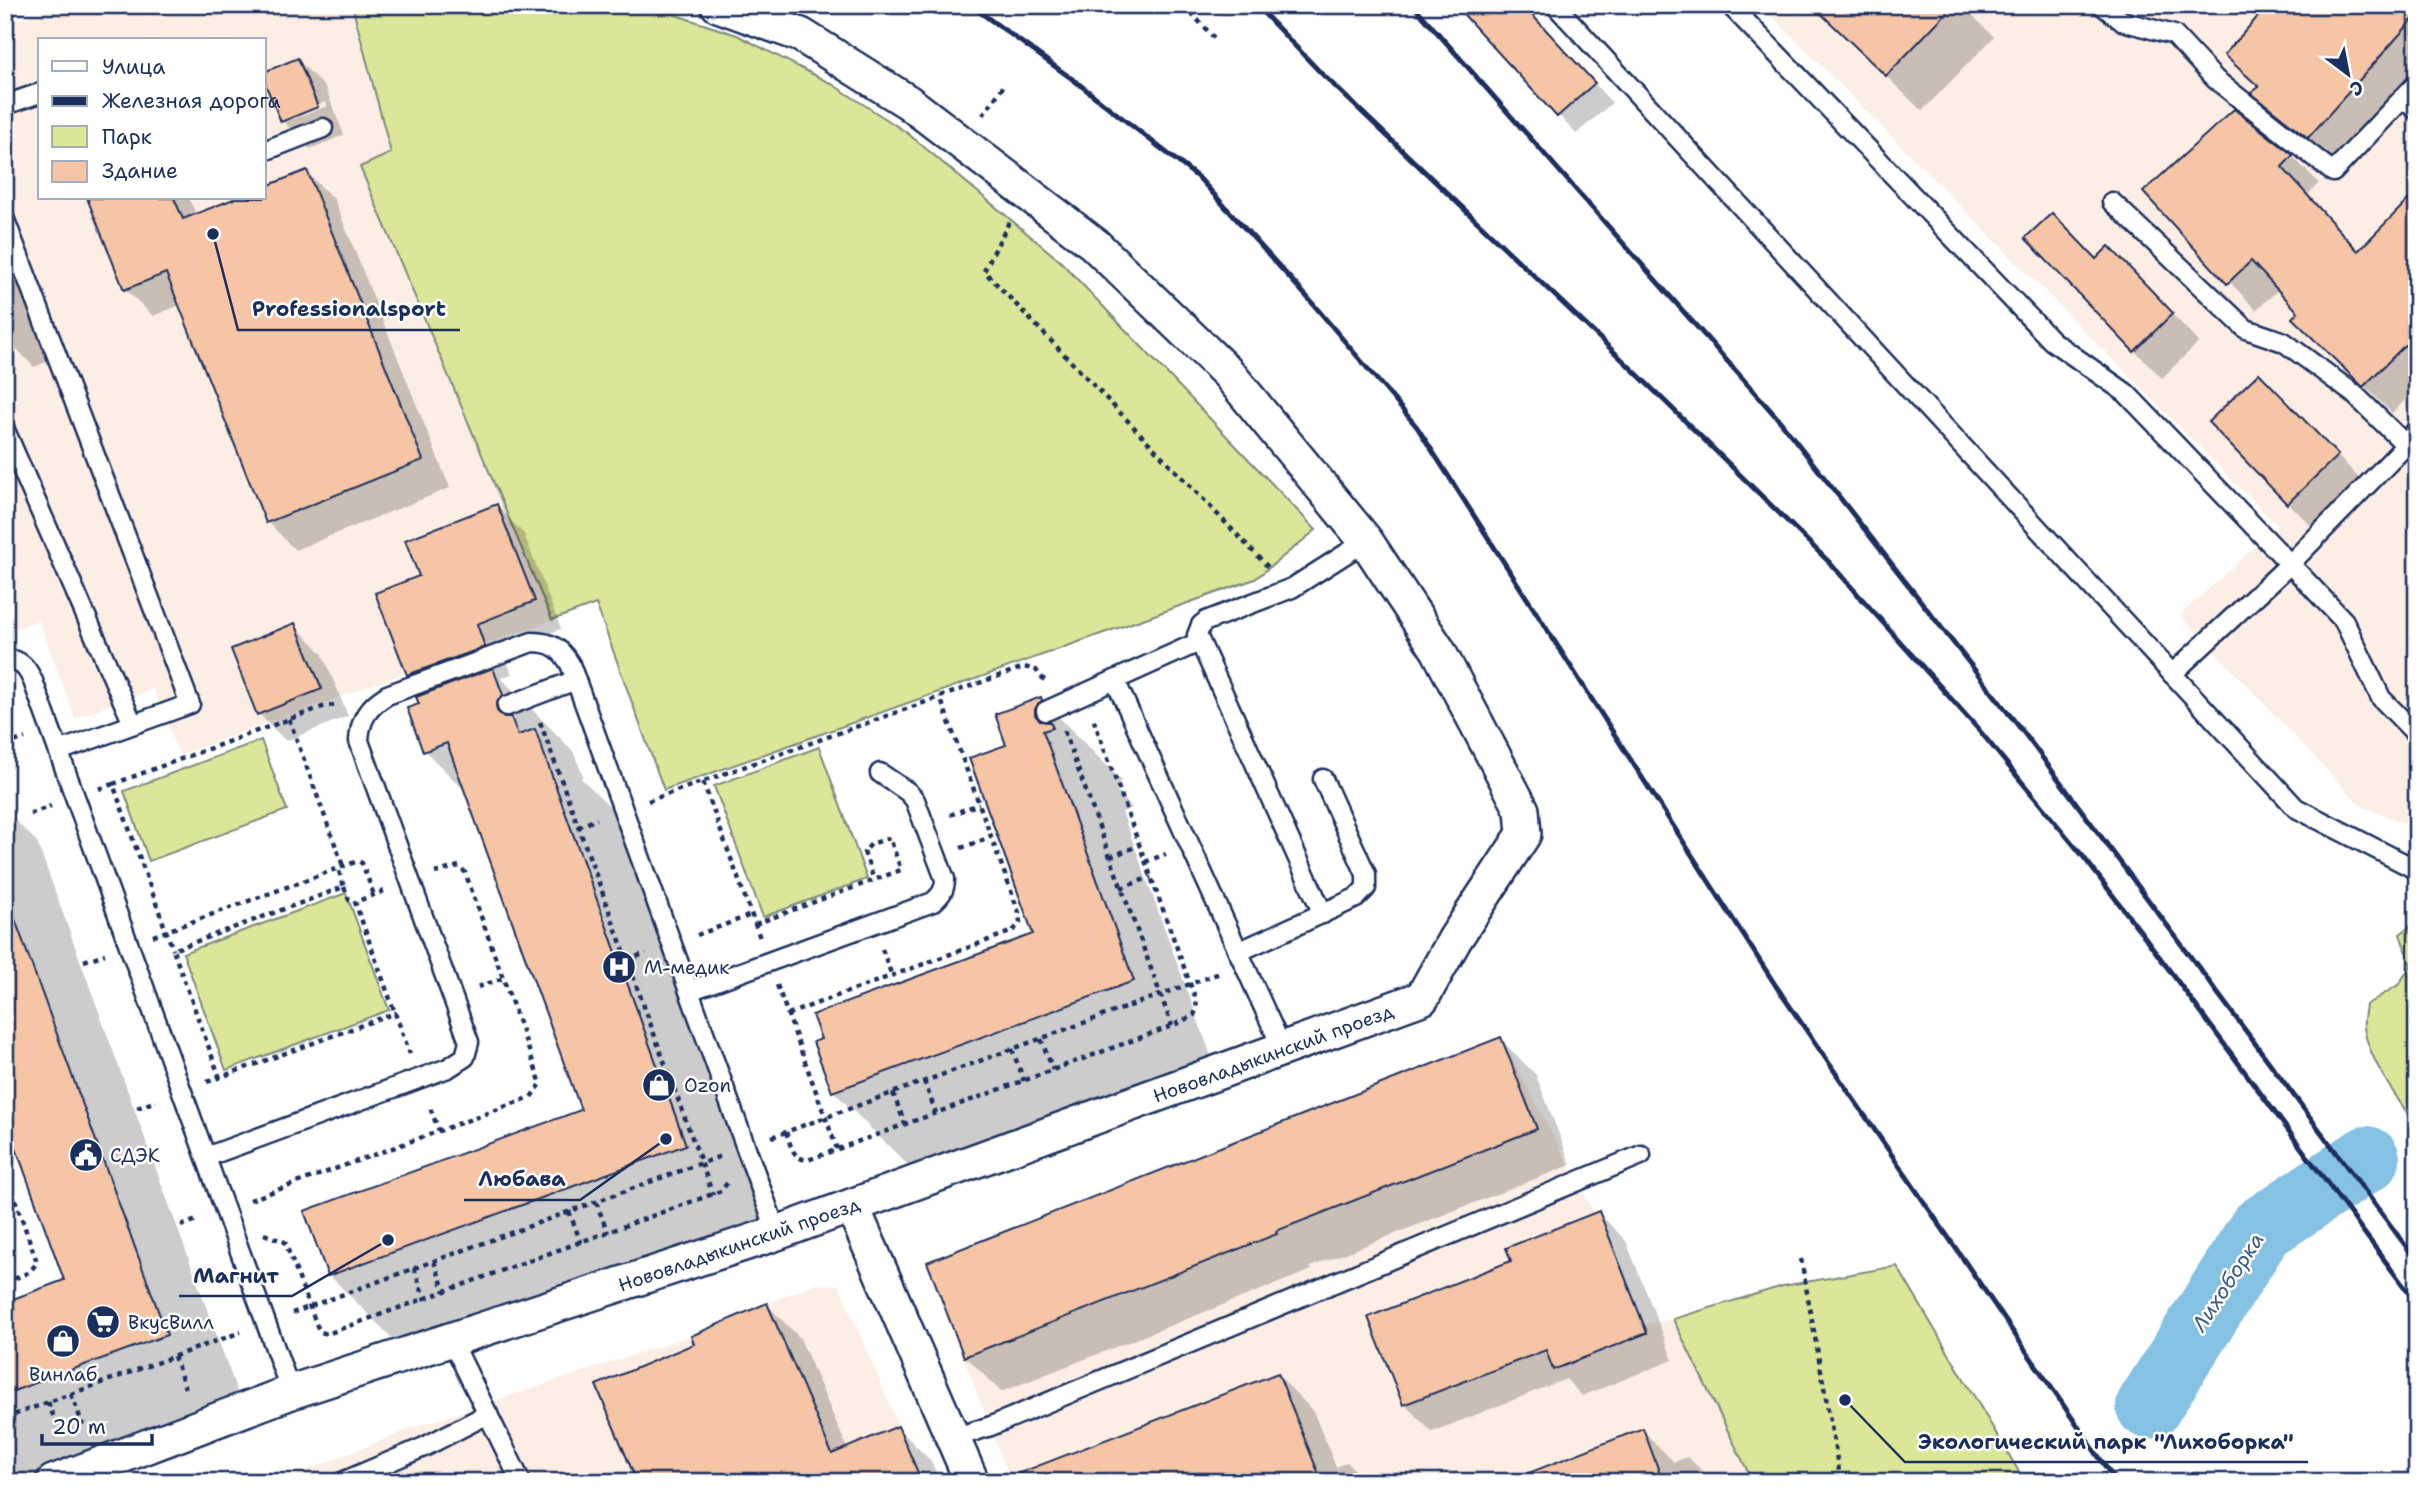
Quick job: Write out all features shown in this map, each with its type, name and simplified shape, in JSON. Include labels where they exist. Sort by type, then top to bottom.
[{"type":"street","points":[[718,5],[801,35],[908,102],[1094,244],[1227,373],[1366,541]]},
{"type":"street","name":"Нововладыкинский проезд","points":[[53,1482],[291,1392],[777,1233],[1422,998],[1463,927],[1524,834],[1522,810],[1438,650],[1366,541]]},
{"type":"street","points":[[852,1206],[972,1482]]},
{"type":"lane","points":[[1555,5],[2295,808],[2417,870]]},
{"type":"lane","points":[[1730,5],[2052,341],[2126,393],[2344,621],[2381,698],[2417,735]]},
{"type":"lane","points":[[2102,5],[2122,21],[2174,35],[2215,79],[2333,172],[2410,104],[2417,83]]},
{"type":"lane","points":[[5,105],[38,94]]},
{"type":"lane","points":[[266,150],[323,128]]},
{"type":"lane","points":[[2112,202],[2246,329],[2284,342],[2354,394],[2406,445]]},
{"type":"lane","points":[[5,220],[190,704],[58,751]]},
{"type":"lane","points":[[2172,674],[2290,564],[2406,445],[2417,429]]},
{"type":"lane","points":[[5,430],[133,724]]},
{"type":"lane","points":[[1323,914],[1199,642],[1198,631],[1206,621],[1292,588],[1366,541]]},
{"type":"lane","points":[[206,1157],[419,1079],[458,1063],[465,1057],[469,1042],[359,741],[360,729],[373,704],[387,695],[532,642],[545,642],[563,652],[576,680],[777,1233]]},
{"type":"lane","points":[[1051,709],[1199,642]]},
{"type":"lane","points":[[5,659],[27,668],[291,1392]]},
{"type":"lane","points":[[507,706],[576,680]]},
{"type":"lane","points":[[1115,680],[1283,1050]]},
{"type":"lane","points":[[689,991],[933,902],[943,892],[945,879],[915,800],[880,773]]},
{"type":"lane","points":[[1241,958],[1363,893],[1367,882],[1366,874],[1323,779]]},
{"type":"lane","points":[[953,1438],[991,1426],[1642,1155]]},
{"type":"lane","points":[[452,1341],[521,1482]]},
{"type":"lane","points":[[342,1482],[424,1447],[488,1414]]},
{"type":"path","points":[[1184,5],[1216,40]]},
{"type":"path","points":[[1014,213],[984,271],[1270,569]]},
{"type":"path","points":[[674,792],[1024,667],[1032,668],[1040,674],[1172,1026]]},
{"type":"path","points":[[786,1132],[795,1156],[808,1160],[1172,1026],[1194,1015],[1197,1008],[1190,984],[1084,694]]},
{"type":"path","points":[[530,697],[713,1195]]},
{"type":"path","points":[[105,786],[333,704],[343,705],[365,715]]},
{"type":"path","points":[[289,719],[349,900],[355,902],[454,866],[459,866],[465,872],[541,1084],[531,1097],[295,1184]]},
{"type":"path","points":[[5,746],[29,737]]},
{"type":"path","points":[[703,782],[837,1149]]},
{"type":"path","points":[[113,784],[220,1078]]},
{"type":"path","points":[[755,924],[874,880],[901,870],[890,838],[871,844],[864,852],[874,880]]},
{"type":"path","points":[[1110,857],[1140,845]]},
{"type":"path","points":[[159,934],[340,867],[361,862],[374,895]]},
{"type":"path","points":[[1121,888],[1151,877]]},
{"type":"path","points":[[173,950],[344,887]]},
{"type":"path","points":[[355,902],[439,1131]]},
{"type":"path","points":[[723,925],[751,915]]},
{"type":"path","points":[[643,941],[648,953]]},
{"type":"path","points":[[746,1147],[1190,984],[1241,958]]},
{"type":"path","points":[[212,1080],[396,1013]]},
{"type":"path","points":[[1041,1039],[1053,1070]]},
{"type":"path","points":[[1012,1049],[1024,1081]]},
{"type":"path","points":[[924,1081],[936,1113]]},
{"type":"path","points":[[893,1093],[905,1124]]},
{"type":"path","points":[[5,1418],[701,1163],[721,1156],[725,1165]]},
{"type":"path","points":[[5,1171],[37,1262],[26,1274],[5,1282]]},
{"type":"path","points":[[260,1231],[268,1237],[285,1242],[317,1326],[321,1332],[327,1334],[713,1195],[726,1186],[728,1174]]},
{"type":"path","points":[[249,1201],[253,1211]]},
{"type":"path","points":[[596,1202],[608,1233]]},
{"type":"path","points":[[569,1211],[581,1243]]},
{"type":"path","points":[[1801,1259],[1841,1482]]},
{"type":"path","points":[[434,1261],[445,1292]]},
{"type":"path","points":[[414,1268],[425,1300]]},
{"type":"path","points":[[174,1356],[186,1388]]},
{"type":"path","points":[[71,1394],[83,1425]]},
{"type":"path","points":[[48,1402],[60,1434]]},
{"type":"shaded area","points":[[75,5],[352,5],[392,154],[361,167],[552,620],[179,755],[153,689],[75,718],[39,620],[5,632],[5,23]]},
{"type":"shaded area","points":[[1761,5],[2417,5],[2417,828],[2361,806],[2180,615],[2278,526]]},
{"type":"shaded area","points":[[1501,1037],[1594,1213],[1599,1211],[1643,1325],[1673,1319],[1753,1482],[1011,1482],[927,1262]]},
{"type":"shaded area","points":[[814,1284],[839,1285],[922,1482],[278,1482],[415,1427],[691,1336]]},
{"type":"green space","points":[[352,5],[645,5],[737,35],[832,84],[906,132],[1059,260],[1316,530],[1255,579],[664,790],[596,604],[552,620],[360,167],[391,153]]},
{"type":"green space","points":[[261,740],[287,810],[149,861],[124,791]]},
{"type":"green space","points":[[819,747],[867,879],[763,917],[714,786]]},
{"type":"green space","points":[[346,893],[389,1010],[226,1070],[183,953]]},
{"type":"green space","points":[[2417,921],[2417,1127],[2378,1066],[2367,1041],[2364,1022],[2366,1005],[2398,985],[2411,966],[2400,934]]},
{"type":"green space","points":[[1897,1266],[2025,1482],[1753,1482],[1673,1319],[1783,1286]]},
{"type":"building","points":[[1455,5],[1523,5],[1595,83],[1557,117]]},
{"type":"building","points":[[1812,5],[1954,5],[1886,76]]},
{"type":"building","points":[[2268,5],[2417,5],[2417,15],[2308,138],[2251,93],[2259,87],[2224,55]]},
{"type":"building","points":[[298,58],[318,107],[281,122],[266,86],[266,71]]},
{"type":"building","points":[[2234,109],[2293,155],[2282,167],[2358,251],[2417,191],[2417,333],[2363,387],[2292,318],[2298,312],[2251,261],[2227,284],[2143,192]]},
{"type":"building","points":[[307,170],[423,460],[266,523],[166,273],[124,290],[88,200],[175,200],[183,219],[231,200],[266,200],[266,186]]},
{"type":"building","points":[[2052,213],[2096,259],[2109,246],[2173,313],[2134,352],[2025,238]]},
{"type":"building","points":[[2259,373],[2338,455],[2287,504],[2208,422]]},
{"type":"building","points":[[497,504],[535,601],[477,624],[485,647],[407,675],[375,593],[419,576],[405,540]]},
{"type":"building","points":[[295,623],[322,689],[257,715],[231,649]]},
{"type":"building","points":[[493,668],[503,695],[496,704],[497,711],[504,717],[511,717],[518,735],[535,729],[686,1145],[328,1276],[304,1211],[581,1110],[447,743],[423,752],[407,708],[419,704],[416,697]]},
{"type":"building","points":[[1041,697],[1035,715],[1040,721],[1050,722],[1053,728],[1043,731],[1134,981],[832,1092],[813,1042],[821,1039],[812,1015],[1033,934],[969,758],[1006,745],[995,714]]},
{"type":"building","points":[[5,903],[9,903],[167,1335],[5,1394],[5,1302],[64,1280],[5,1118]]},
{"type":"building","points":[[1501,1037],[1537,1129],[964,1357],[927,1262]]},
{"type":"building","points":[[1599,1211],[1647,1333],[1553,1370],[1546,1350],[1403,1405],[1368,1317],[1511,1261],[1506,1248]]},
{"type":"building","points":[[767,1303],[832,1454],[898,1426],[922,1482],[637,1482],[596,1385],[694,1344],[691,1336]]},
{"type":"building","points":[[1278,1373],[1322,1482],[1004,1482],[1004,1479]]},
{"type":"building","points":[[1643,1428],[1663,1482],[1511,1482],[1511,1480]]},
{"type":"waterway","name":"Лихоборка","points":[[2149,1406],[2261,1229],[2367,1159]]},
{"type":"railway","points":[[970,5],[1075,81],[1200,179],[1308,298],[1417,427],[1776,986],[2116,1482]]},
{"type":"railway","points":[[1256,5],[1321,73],[1632,369],[1828,561],[1979,730],[2082,855],[2417,1304]]},
{"type":"railway","points":[[1413,5],[1780,421],[2027,737],[2417,1261]]},
{"type":"place","name":"Professionalsport","points":[[213,234]]},
{"type":"place","name":"М-медик","points":[[619,967]]},
{"type":"place","name":"Ozon","points":[[659,1085]]},
{"type":"place","name":"Любава","points":[[666,1139]]},
{"type":"place","name":"СДЭК","points":[[86,1155]]},
{"type":"place","name":"Магнит","points":[[388,1240]]},
{"type":"place","name":"ВкусВилл","points":[[103,1322]]},
{"type":"place","name":"Винлаб","points":[[63,1341]]},
{"type":"place","name":"Экологический парк \"Лихоборка\"","points":[[1845,1400]]}]
